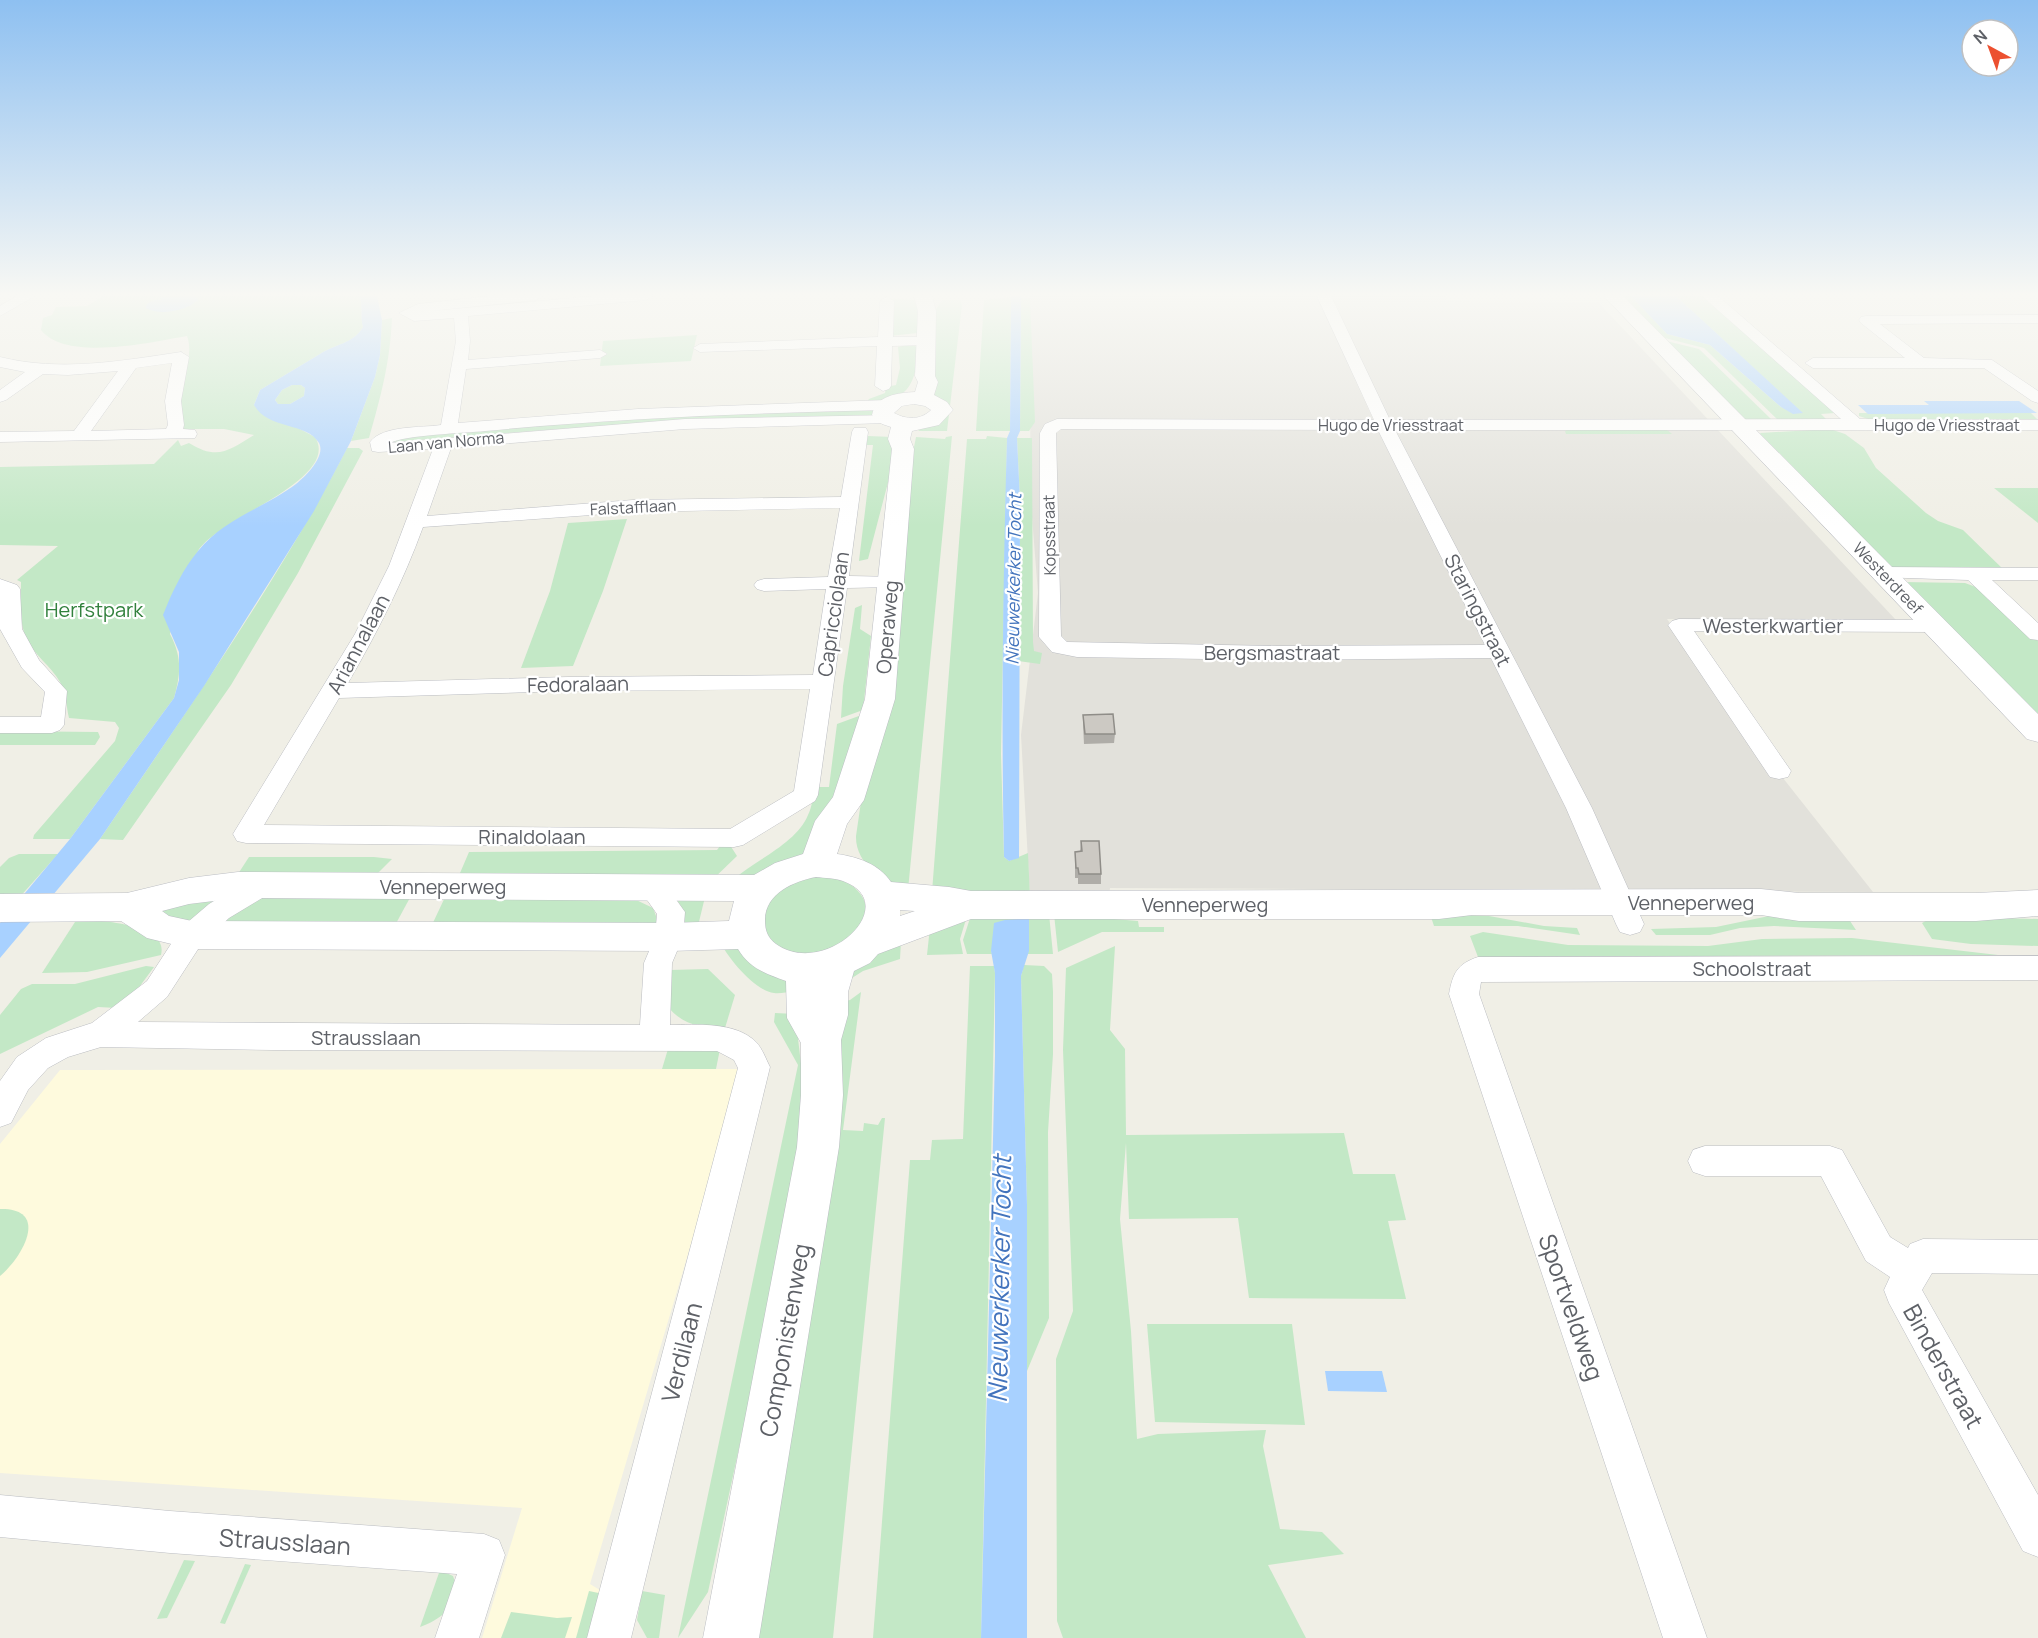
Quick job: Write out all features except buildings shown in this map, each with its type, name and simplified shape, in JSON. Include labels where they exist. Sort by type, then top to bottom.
[{"type":"street","points":[[0,397],[35,372]]},
{"type":"street","points":[[79,435],[125,372]]},
{"type":"street","points":[[0,437],[180,434],[172,407],[178,372]]},
{"type":"street","name":"Ariannalaan","points":[[246,834],[366,634],[399,566],[446,436],[459,372]]},
{"type":"street","points":[[890,372],[897,418]]},
{"type":"street","points":[[897,418],[928,382],[925,372]]},
{"type":"street","name":"Staringstraat","points":[[1359,372],[1579,808],[1625,913]]},
{"type":"street","name":"Westerdreef","points":[[1686,372],[2038,732]]},
{"type":"street","points":[[1796,372],[1856,424]]},
{"type":"street","points":[[2001,372],[2038,398]]},
{"type":"street","points":[[897,418],[937,417],[942,410],[936,403],[916,398]]},
{"type":"street","name":"Laan van Norma","points":[[446,436],[686,424],[897,418]]},
{"type":"street","name":"Operaweg","points":[[828,865],[852,824],[848,800],[880,699],[891,581],[897,418]]},
{"type":"street","name":"Hugo de Vriesstraat","points":[[1048,433],[1057,424],[1737,425]]},
{"type":"street","name":"Hugo de Vriesstraat","points":[[1856,424],[2038,425]]},
{"type":"street","points":[[1737,425],[1856,424]]},
{"type":"street","name":"Capricciolaan","points":[[806,795],[860,432]]},
{"type":"street","name":"Kopsstraat","points":[[1048,433],[1050,637]]},
{"type":"street","name":"Falstafflaan","points":[[416,522],[633,506],[850,502]]},
{"type":"street","points":[[1884,573],[2038,574]]},
{"type":"street","points":[[1974,574],[2038,634]]},
{"type":"street","points":[[764,585],[891,581]]},
{"type":"street","points":[[0,585],[10,589],[11,629],[30,663],[56,691],[52,724],[0,725]]},
{"type":"street","name":"Westerkwartier","points":[[1779,771],[1679,625],[1935,626]]},
{"type":"street","name":"Bergsmastraat","points":[[1050,637],[1059,647],[1077,650],[1269,653],[1499,651]]},
{"type":"street","name":"Fedoralaan","points":[[333,691],[558,684],[823,682]]},
{"type":"street","name":"Rinaldolaan","points":[[246,834],[734,838],[806,795]]},
{"type":"street","points":[[828,865],[866,876],[881,895],[883,904],[881,924],[870,942],[860,951],[821,966],[779,964],[768,959],[752,944],[748,935],[746,919],[751,903],[762,888],[786,872],[828,865]]},
{"type":"street","name":"Venneperweg","points":[[0,908],[111,908],[189,891],[238,885],[762,888]]},
{"type":"street","points":[[101,1034],[157,990],[192,935],[219,911],[262,885]]},
{"type":"street","points":[[652,887],[671,912],[669,937],[658,963],[654,1036]]},
{"type":"street","name":"Venneperweg","points":[[881,895],[949,900],[971,905],[1439,905],[1565,924],[1625,913],[1716,922],[1799,907],[1976,907],[2038,903]]},
{"type":"street","name":"Venneperweg","points":[[870,942],[971,905]]},
{"type":"street","name":"Venneperweg","points":[[1976,907],[2038,915]]},
{"type":"street","points":[[111,908],[160,928],[192,935],[669,937],[748,935]]},
{"type":"street","name":"Componistenweg","points":[[731,1638],[818,1147],[822,1095],[821,1040],[806,1018],[821,966]]},
{"type":"street","name":"Schoolstraat","points":[[1467,975],[1478,969],[2038,968]]},
{"type":"street","name":"Sportveldweg","points":[[1467,975],[1464,994],[1685,1638]]},
{"type":"street","name":"Strausslaan","points":[[0,1113],[20,1076],[41,1054],[74,1041],[101,1034],[273,1037],[654,1036],[721,1038],[745,1052],[754,1067]]},
{"type":"street","name":"Verdilaan","points":[[609,1638],[754,1067]]},
{"type":"street","points":[[1705,1161],[1830,1161],[1878,1249],[1912,1271],[1923,1256],[2038,1257]]},
{"type":"street","name":"Binderstraat","points":[[1912,1271],[1902,1290],[2038,1536]]},
{"type":"street","name":"Strausslaan","points":[[0,1516],[170,1532],[484,1555],[457,1638]]},
{"type":"shaded area","points":[[1030,372],[1664,372],[1896,620],[1667,619],[1749,735],[1873,892],[1110,888],[1109,896],[1030,897],[1021,735],[1038,593],[1031,504]]},
{"type":"shaded area","points":[[743,1069],[590,1584],[608,1595],[585,1638],[482,1638],[522,1508],[0,1473],[0,1144],[60,1070]]},
{"type":"green space","name":"Herfstpark","points":[[185,372],[290,372],[260,390],[254,405],[315,437],[318,453],[311,468],[295,484],[209,539],[198,551],[186,580],[170,634],[177,650],[179,665],[174,698],[70,839],[33,839],[115,741],[119,728],[115,722],[69,718],[60,682],[26,638],[21,618],[21,582],[17,580],[58,546],[0,545],[0,467],[154,464],[178,440],[181,446],[189,443],[216,452],[230,449],[254,435],[224,429],[184,429],[181,417],[181,392]]},
{"type":"green space","points":[[376,372],[385,372],[369,438],[351,441]]},
{"type":"green space","points":[[899,372],[915,372],[907,389],[900,395],[880,402],[866,403],[869,399],[885,393],[886,387],[896,385]]},
{"type":"green space","points":[[932,372],[954,372],[947,431],[918,431],[927,424],[935,398],[931,392]]},
{"type":"green space","points":[[980,372],[1010,372],[1010,431],[976,431]]},
{"type":"green space","points":[[1020,372],[1033,372],[1035,422],[1029,431],[1020,431]]},
{"type":"green space","points":[[1695,372],[1723,372],[1773,421],[1744,421]]},
{"type":"green space","points":[[1729,372],[1741,372],[1781,407],[1802,413],[1758,372],[1790,372],[1835,413],[1821,414],[1827,420],[1779,421]]},
{"type":"green space","points":[[292,385],[301,385],[305,388],[304,396],[290,404],[278,404],[275,400],[282,390]]},
{"type":"green space","points":[[875,407],[875,415],[639,423],[392,442],[397,437],[641,416]]},
{"type":"green space","points":[[1859,413],[2031,413],[2037,419],[1868,419],[1859,416]]},
{"type":"green space","points":[[1830,429],[1845,434],[1864,448],[1876,468],[1926,513],[1938,521],[1963,530],[2005,571],[1887,570],[1760,433]]},
{"type":"green space","points":[[1567,430],[1667,430],[1672,434],[1566,434]]},
{"type":"green space","points":[[868,436],[893,437],[891,471],[868,559],[859,561],[873,445],[863,445],[862,441],[867,441]]},
{"type":"green space","points":[[952,436],[908,890],[881,878],[866,864],[860,855],[856,836],[916,437],[945,439]]},
{"type":"green space","points":[[987,436],[1007,438],[1001,754],[1004,857],[1009,861],[1028,853],[1030,897],[932,892],[967,439],[986,439]]},
{"type":"green space","points":[[1017,438],[1032,438],[1033,642],[1034,651],[1042,653],[1040,664],[1018,661],[1020,501]]},
{"type":"green space","points":[[347,448],[359,448],[363,451],[298,573],[231,685],[123,840],[100,839],[197,696],[291,549]]},
{"type":"green space","points":[[1994,488],[2038,488],[2038,523]]},
{"type":"green space","points":[[627,519],[603,591],[573,666],[521,668],[550,591],[568,523]]},
{"type":"green space","points":[[1902,582],[1965,583],[1984,590],[2038,641],[2038,722]]},
{"type":"green space","points":[[862,605],[860,629],[871,636],[863,710],[841,718],[843,686],[855,608]]},
{"type":"green space","points":[[867,713],[848,770],[809,851],[754,878],[733,880],[794,835],[808,815],[815,787],[829,787],[837,724]]},
{"type":"green space","points":[[0,731],[98,732],[100,737],[95,745],[0,745]]},
{"type":"green space","points":[[724,841],[728,842],[737,856],[708,884],[457,880],[469,852],[717,850]]},
{"type":"green space","points":[[19,854],[58,854],[18,899],[0,899],[0,867],[9,858]]},
{"type":"green space","points":[[249,857],[392,859],[375,876],[236,877]]},
{"type":"green space","points":[[828,874],[840,877],[863,898],[865,913],[860,926],[848,938],[832,948],[813,953],[795,954],[776,946],[760,927],[764,901],[804,875]]},
{"type":"green space","points":[[232,893],[190,926],[153,909]]},
{"type":"green space","points":[[447,893],[632,898],[653,908],[659,924],[430,929]]},
{"type":"green space","points":[[412,894],[393,929],[219,921],[257,897]]},
{"type":"green space","points":[[675,897],[705,897],[697,930],[681,930],[680,905]]},
{"type":"green space","points":[[1049,914],[1053,954],[1028,954],[1029,919],[991,951],[992,954],[967,954],[963,940],[971,915]]},
{"type":"green space","points":[[1054,914],[1138,921],[1139,927],[1164,927],[1164,932],[1102,932],[1058,952]]},
{"type":"green space","points":[[1430,914],[1489,916],[1544,926],[1577,928],[1580,935],[1518,926],[1434,926]]},
{"type":"green space","points":[[967,916],[960,939],[963,954],[927,955],[930,927]]},
{"type":"green space","points":[[1769,916],[1850,921],[1856,930],[1774,926],[1740,928],[1710,935],[1656,935],[1651,929],[1716,927]]},
{"type":"green space","points":[[1935,916],[2038,919],[2038,946],[1971,944],[1932,939],[1922,923]]},
{"type":"green space","points":[[79,920],[116,923],[144,930],[155,936],[161,945],[161,955],[87,972],[42,973],[75,922]]},
{"type":"green space","points":[[1483,932],[1568,945],[1708,946],[1762,939],[1852,938],[1998,955],[1478,957],[1470,936]]},
{"type":"green space","points":[[901,941],[900,959],[863,971],[852,978],[844,972]]},
{"type":"green space","points":[[720,942],[731,944],[785,979],[793,991],[774,993],[759,986],[736,965]]},
{"type":"green space","points":[[1115,946],[1110,1030],[1125,1049],[1126,1135],[1344,1133],[1353,1174],[1395,1174],[1406,1220],[1388,1221],[1406,1299],[1249,1298],[1238,1218],[1129,1219],[1126,1143],[1120,1219],[1131,1331],[1137,1439],[1158,1434],[1266,1430],[1263,1446],[1280,1529],[1322,1532],[1344,1554],[1268,1565],[1306,1638],[1063,1638],[1057,1621],[1056,1359],[1073,1311],[1063,1050],[1066,968]]},
{"type":"green space","points":[[1024,965],[1044,966],[1052,974],[1053,992],[1053,1054],[1048,1132],[1049,1318],[1027,1371],[1027,1204],[1021,976]]},
{"type":"green space","points":[[146,966],[154,967],[137,990],[117,1008],[98,1007],[0,1054],[0,1015],[21,989],[32,984],[75,984]]},
{"type":"green space","points":[[970,966],[994,966],[995,973],[981,1638],[873,1638],[910,1160],[930,1160],[932,1140],[963,1139]]},
{"type":"green space","points":[[708,969],[735,995],[725,1028],[687,1022],[668,1007],[670,970]]},
{"type":"green space","points":[[861,992],[843,1130],[863,1131],[864,1123],[878,1125],[882,1118],[885,1118],[833,1638],[755,1638],[837,1003],[850,1000]]},
{"type":"green space","points":[[775,1013],[795,1014],[807,1113],[802,1155],[708,1592],[678,1638],[798,1065],[774,1022]]},
{"type":"green space","points":[[668,1049],[720,1049],[716,1069],[662,1069]]},
{"type":"green space","points":[[0,1209],[16,1211],[25,1217],[28,1225],[23,1247],[0,1276]]},
{"type":"green space","points":[[1147,1324],[1292,1324],[1305,1425],[1155,1422]]},
{"type":"green space","points":[[184,1560],[195,1561],[167,1618],[157,1619]]},
{"type":"green space","points":[[245,1564],[251,1565],[225,1624],[220,1623]]},
{"type":"green space","points":[[440,1570],[453,1576],[458,1590],[452,1604],[444,1613],[434,1621],[420,1627]]},
{"type":"green space","points":[[589,1591],[608,1595],[592,1638],[576,1638]]},
{"type":"green space","points":[[642,1591],[665,1595],[659,1638],[647,1638],[637,1620]]},
{"type":"green space","points":[[511,1612],[557,1618],[572,1617],[565,1638],[501,1638]]},
{"type":"water","points":[[290,372],[376,372],[351,441],[314,511],[204,686],[100,839],[0,958],[0,923],[70,839],[174,698],[179,680],[179,652],[163,615],[187,565],[208,540],[220,530],[296,484],[310,471],[320,454],[319,443],[313,436],[268,419],[260,413],[254,405],[260,390]],"holes":[[[292,385],[301,385],[305,388],[304,396],[290,404],[278,404],[275,400],[282,390]]]},
{"type":"water","name":"Nieuwerkerker Tocht","points":[[1010,372],[1020,372],[1020,431],[1017,438],[1020,501],[1019,858],[1009,861],[1004,857],[1003,700],[1007,438],[1010,431]]},
{"type":"water","points":[[1741,372],[1759,372],[1803,413],[1793,414],[1781,407]]},
{"type":"water","points":[[1924,401],[2019,401],[2037,413],[1868,414],[1858,405],[1929,405]]},
{"type":"water","name":"Nieuwerkerker Tocht","points":[[1029,918],[1029,951],[1021,976],[1027,1204],[1027,1638],[981,1638],[995,1056],[995,973],[991,951],[994,923]]},
{"type":"water","points":[[1325,1371],[1382,1371],[1387,1392],[1328,1391]]}]
